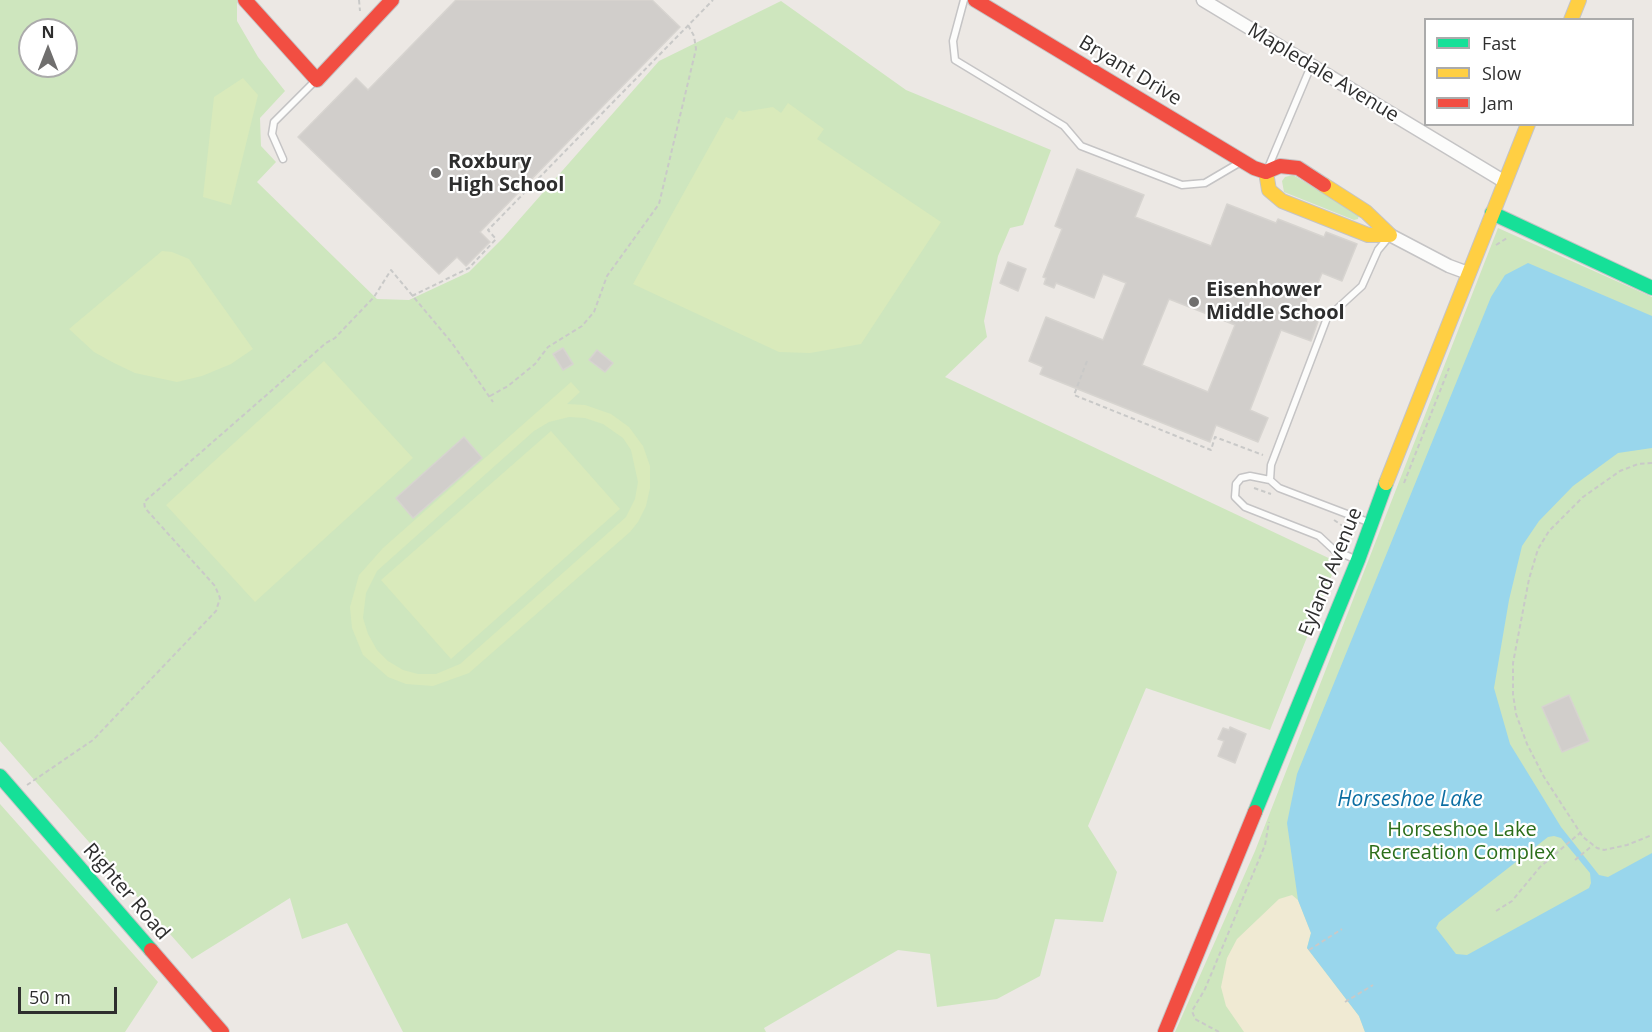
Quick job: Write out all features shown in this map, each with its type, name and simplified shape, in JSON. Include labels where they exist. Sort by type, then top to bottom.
[{"type":"street","points":[[246,0],[317,80],[392,0]]},
{"type":"street","name":"Bryant Drive","points":[[975,0],[1242,161],[1266,172]]},
{"type":"street","name":"Mapledale Avenue","points":[[1203,0],[1505,182]]},
{"type":"street","points":[[1572,18],[1579,0]]},
{"type":"street","name":"Eyland Avenue","points":[[1165,1032],[1358,560],[1527,126]]},
{"type":"street","points":[[1390,235],[1368,235],[1282,201],[1269,189],[1266,183],[1266,172],[1281,166],[1298,168],[1366,212],[1390,235],[1449,266],[1468,273]]},
{"type":"street","points":[[1492,213],[1652,288]]},
{"type":"street","name":"Righter Road","points":[[0,776],[222,1032]]},
{"type":"lane","points":[[964,0],[953,41],[955,60],[1064,126],[1081,146],[1182,185],[1200,184],[1215,179],[1242,161]]},
{"type":"lane","points":[[1266,172],[1311,66]]},
{"type":"lane","points":[[283,159],[272,134],[274,122],[317,80]]},
{"type":"lane","points":[[1270,480],[1271,465],[1327,318],[1362,286],[1378,250],[1390,235]]},
{"type":"lane","points":[[1358,560],[1334,550],[1319,536],[1245,507],[1235,497],[1236,484],[1241,478],[1250,476],[1270,480],[1279,488],[1371,524]]},
{"type":"path","points":[[359,0],[360,17]]},
{"type":"path","points":[[412,296],[469,268],[496,239],[488,230],[713,0]]},
{"type":"path","points":[[489,397],[508,386],[535,364],[549,347],[582,326],[594,312],[607,276],[659,204],[696,49],[694,36],[688,25]]},
{"type":"path","points":[[1495,246],[1515,235]]},
{"type":"path","points":[[15,794],[93,740],[216,611],[220,598],[215,586],[145,508],[144,502],[326,343],[335,338],[374,297],[391,270],[452,343],[493,402]]},
{"type":"path","points":[[1088,361],[1074,395],[1211,450],[1215,437],[1263,456]]},
{"type":"path","points":[[1400,492],[1450,365]]},
{"type":"path","points":[[1652,463],[1629,467],[1604,482],[1583,497],[1549,531],[1538,549],[1527,589],[1513,663],[1513,694],[1516,714],[1544,777],[1580,833],[1593,845],[1604,850],[1613,850],[1652,835]]},
{"type":"path","points":[[1219,1032],[1195,1019],[1192,1011],[1265,845],[1269,820]]},
{"type":"path","points":[[1496,911],[1512,901],[1540,867],[1580,833]]},
{"type":"path","points":[[1576,859],[1593,845]]},
{"type":"path","points":[[1309,950],[1342,929]]},
{"type":"path","points":[[1345,1002],[1373,985]]},
{"type":"green space","points":[[0,0],[237,0],[237,21],[258,57],[285,91],[260,118],[261,146],[276,162],[257,182],[377,299],[409,300],[469,272],[503,238],[659,61],[781,1],[906,90],[1051,150],[1023,225],[1010,228],[998,256],[984,321],[987,337],[945,377],[1337,562],[1270,730],[1146,688],[1088,826],[1117,872],[1103,922],[1055,919],[1040,976],[997,999],[937,1007],[930,954],[898,950],[764,1028],[766,1032],[403,1032],[347,923],[302,939],[290,898],[192,959],[0,741]]},
{"type":"green space","points":[[243,78],[258,95],[231,205],[203,197],[214,97]]},
{"type":"green space","points":[[788,103],[824,129],[817,139],[941,222],[861,344],[810,353],[779,352],[633,284],[726,117],[733,120],[739,110],[743,112],[773,107],[781,113]]},
{"type":"green space","points":[[1293,175],[1359,215],[1358,219],[1354,220],[1284,192],[1282,181],[1285,177]]},
{"type":"green space","name":"Horseshoe Lake","points":[[1498,228],[1652,297],[1652,1032],[1175,1032],[1255,851]]},
{"type":"green space","points":[[162,251],[172,252],[189,259],[253,349],[231,364],[202,376],[177,382],[135,373],[114,363],[94,352],[69,329]]},
{"type":"green space","points":[[324,361],[413,458],[255,602],[166,505]]},
{"type":"green space","points":[[571,382],[580,392],[567,404],[585,405],[611,414],[629,427],[643,446],[650,466],[650,488],[646,506],[630,532],[469,673],[433,686],[406,684],[388,677],[363,655],[352,628],[350,607],[359,575],[383,548]],"holes":[[[569,417],[585,418],[603,424],[623,438],[631,450],[638,482],[635,499],[626,517],[460,664],[436,674],[418,674],[403,670],[388,661],[377,650],[368,634],[363,618],[366,593],[377,571],[534,431],[549,422]]]},
{"type":"green space","points":[[551,431],[620,509],[451,659],[381,580]]},
{"type":"green space","points":[[0,804],[158,982],[125,1032],[0,1032]]},
{"type":"sand","points":[[1292,895],[1298,900],[1311,933],[1307,948],[1359,1016],[1365,1032],[1244,1032],[1226,1006],[1221,987],[1227,958],[1237,939],[1279,899]]},
{"type":"water","name":"Horseshoe Lake","points":[[1528,263],[1652,316],[1652,448],[1618,453],[1573,486],[1539,521],[1522,546],[1509,600],[1494,688],[1510,744],[1561,827],[1599,875],[1608,877],[1652,853],[1652,1032],[1365,1032],[1359,1016],[1307,948],[1311,933],[1298,900],[1287,823],[1297,774],[1491,297],[1505,275]],"holes":[[[1548,837],[1561,838],[1590,873],[1589,888],[1467,955],[1456,954],[1436,928],[1439,922]]]},
{"type":"building","name":"Roxbury High School","points":[[456,0],[652,0],[680,27],[480,232],[490,242],[466,266],[457,257],[439,274],[298,137],[356,78],[368,90]]},
{"type":"building","name":"Eisenhower Middle School","points":[[1077,169],[1144,195],[1135,217],[1211,246],[1227,204],[1276,223],[1278,219],[1324,237],[1326,232],[1357,244],[1342,281],[1322,273],[1318,283],[1310,282],[1305,307],[1321,313],[1311,341],[1281,330],[1250,410],[1268,418],[1258,442],[1216,425],[1210,442],[1040,374],[1043,367],[1029,361],[1046,317],[1103,340],[1126,283],[1103,274],[1094,298],[1056,283],[1054,288],[1044,284],[1046,278],[1043,277],[1062,229],[1055,226]],"holes":[[[1169,299],[1235,325],[1208,392],[1142,365]]]},
{"type":"building","points":[[1008,262],[1026,269],[1018,291],[1000,283]]},
{"type":"building","points":[[563,348],[573,364],[563,370],[553,354]]},
{"type":"building","points":[[597,350],[613,363],[605,372],[589,360]]},
{"type":"building","points":[[464,437],[482,458],[413,518],[396,498]]},
{"type":"building","points":[[1569,695],[1589,741],[1562,752],[1542,707]]},
{"type":"building","points":[[1230,727],[1246,734],[1235,763],[1218,756],[1224,741],[1218,739],[1223,728],[1229,730]]},
{"type":"traffic: fast","points":[[1492,213],[1652,288]]},
{"type":"traffic: fast","points":[[1255,812],[1358,560],[1386,483]]},
{"type":"traffic: fast","points":[[0,776],[151,950]]},
{"type":"traffic: slow","points":[[1572,18],[1579,0]]},
{"type":"traffic: slow","points":[[1386,483],[1527,126]]},
{"type":"traffic: slow","points":[[1266,172],[1269,190],[1282,201],[1368,235],[1390,235],[1366,212],[1324,185]]},
{"type":"traffic: jam","points":[[245,0],[317,80],[392,0]]},
{"type":"traffic: jam","points":[[975,0],[1254,168],[1266,172],[1280,166],[1298,168],[1324,185]]},
{"type":"traffic: jam","points":[[1165,1032],[1255,812]]},
{"type":"traffic: jam","points":[[151,950],[222,1032]]},
{"type":"place","name":"Roxbury High School","points":[[436,173]]},
{"type":"place","name":"Eisenhower Middle School","points":[[1194,302]]},
{"type":"park label","name":"Horseshoe Lake Recreation Complex","points":[[1462,842]]}]
